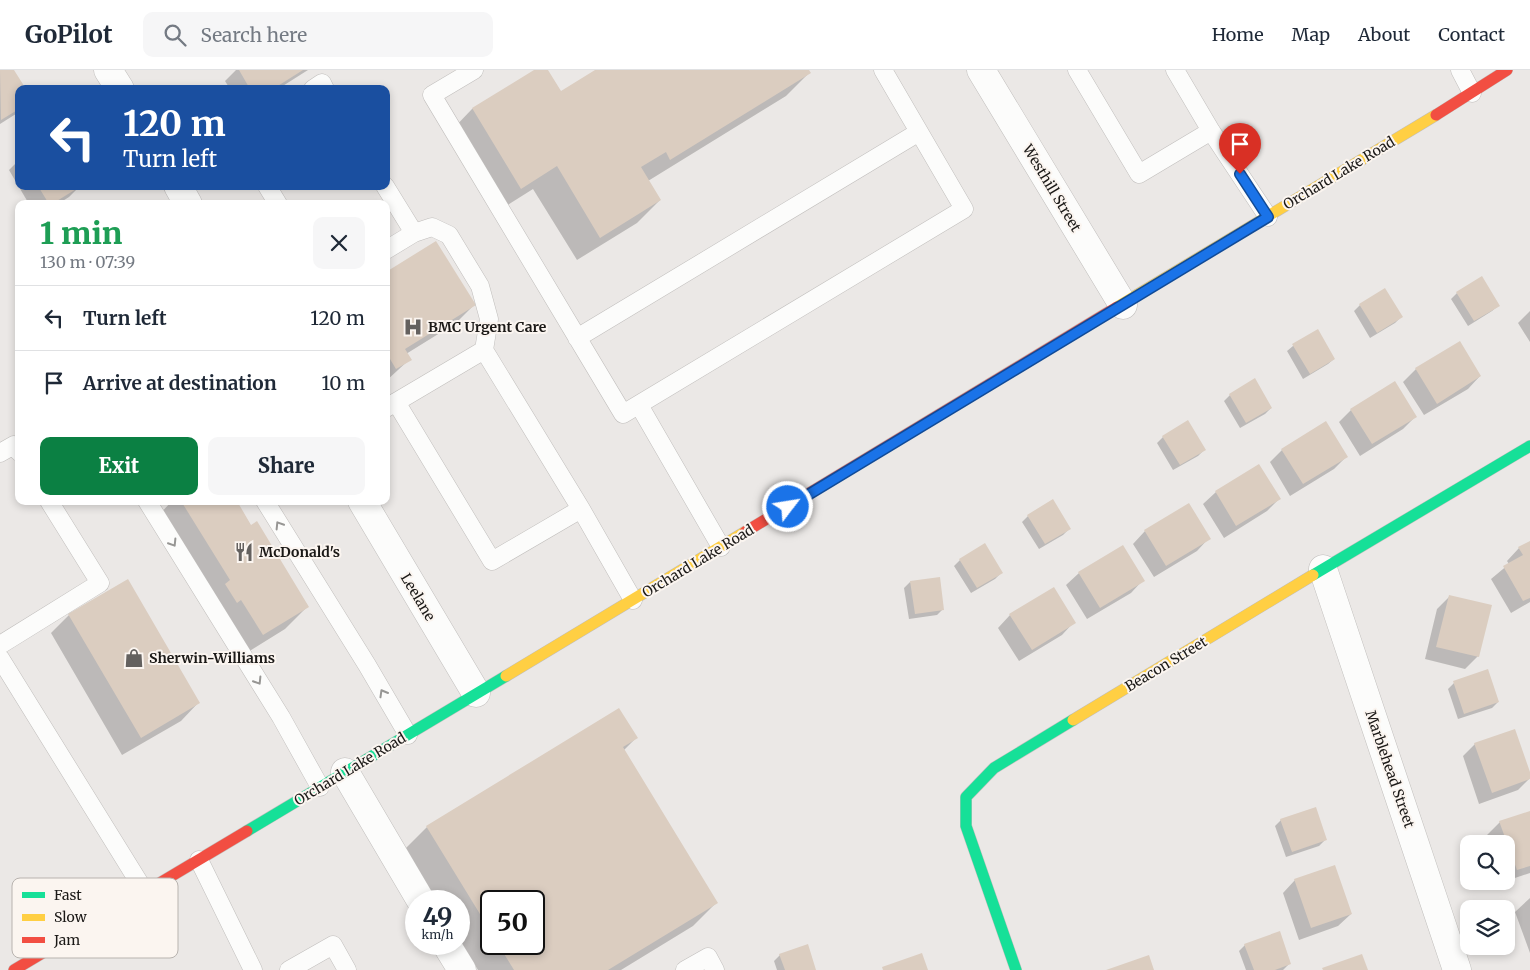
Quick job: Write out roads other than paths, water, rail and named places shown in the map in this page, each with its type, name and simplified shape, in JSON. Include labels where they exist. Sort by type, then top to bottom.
[{"type":"main road","name":"Orchard Lake Road","points":[[169,878],[1123,305],[1507,70]]},
{"type":"main road","name":"Beacon Street","points":[[1016,970],[966,826],[966,797],[994,768],[1530,446]]},
{"type":"main road","name":"Orchard Lake Road","points":[[14,970],[34,958]]},
{"type":"street","points":[[108,70],[117,85]]},
{"type":"street","name":"Westhill Street","points":[[981,70],[1123,305]]},
{"type":"street","name":"Leelane","points":[[364,505],[476,693]]},
{"type":"street","name":"Marblehead Street","points":[[1323,569],[1457,970]]},
{"type":"street","points":[[345,772],[415,890]]},
{"type":"street","points":[[453,955],[462,970]]},
{"type":"lane","points":[[474,70],[432,95],[623,414],[964,209],[883,70]]},
{"type":"lane","points":[[1077,70],[1139,174],[1211,131]]},
{"type":"lane","points":[[1175,70],[1211,131],[1268,217]]},
{"type":"lane","points":[[1460,70],[1472,93]]},
{"type":"lane","points":[[576,338],[919,132]]},
{"type":"lane","points":[[387,190],[414,233]]},
{"type":"lane","points":[[390,248],[414,233],[432,227],[449,235],[480,286],[489,319],[484,350],[581,509],[633,600]]},
{"type":"lane","points":[[484,350],[391,405],[492,561],[581,509]]},
{"type":"lane","points":[[639,405],[721,547]]},
{"type":"lane","points":[[0,453],[14,445],[15,446]]},
{"type":"lane","points":[[0,645],[100,582],[52,505]]},
{"type":"lane","points":[[149,505],[276,709],[320,787]]},
{"type":"lane","points":[[267,505],[367,665],[408,735]]},
{"type":"lane","points":[[0,658],[136,878]]},
{"type":"lane","points":[[199,860],[253,970]]},
{"type":"lane","points":[[288,970],[333,945],[347,970]]},
{"type":"lane","points":[[685,970],[708,957],[714,970]]},
{"type":"place","name":"BMC Urgent Care","points":[[413,327]]},
{"type":"place","name":"McDonald's","points":[[244,552]]},
{"type":"place","name":"Sherwin-Williams","points":[[134,658]]}]
